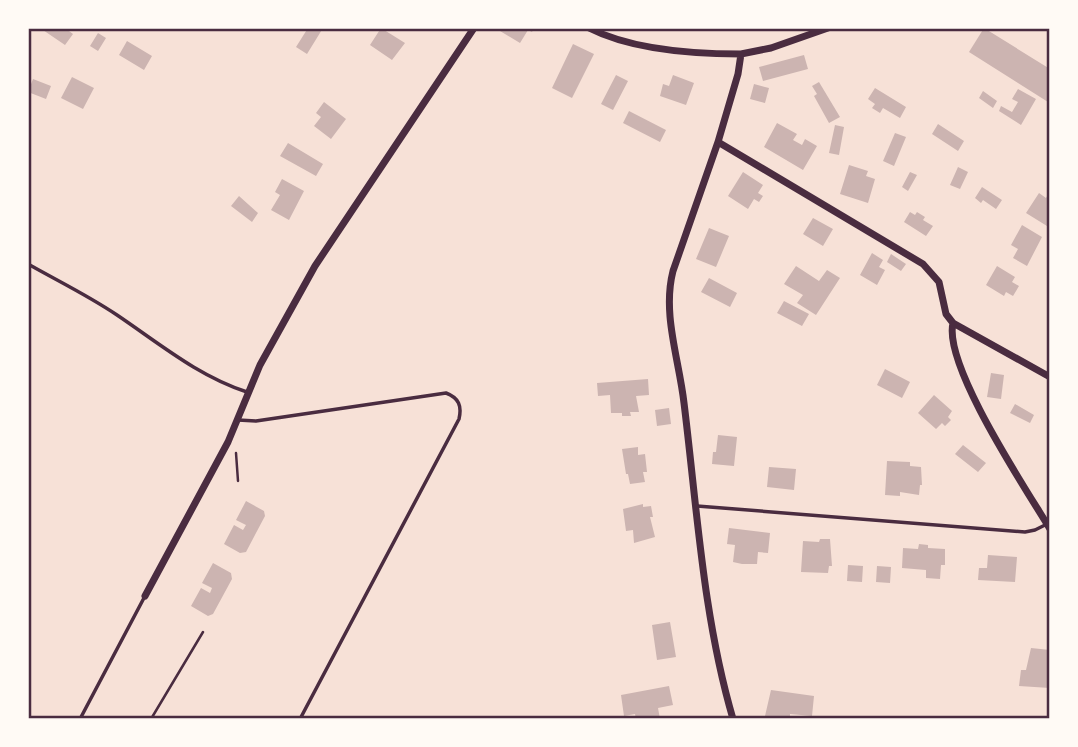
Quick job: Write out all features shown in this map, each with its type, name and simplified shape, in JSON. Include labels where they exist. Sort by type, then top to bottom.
[{"type":"street","points":[[145,596],[229,442],[260,365],[315,266],[474,28]]},
{"type":"street","points":[[589,28],[623,42],[717,54],[741,54],[771,48],[828,28]]},
{"type":"street","points":[[733,719],[715,648],[668,291],[718,142],[738,74],[741,54]]},
{"type":"street","points":[[718,142],[923,264],[939,282],[946,314],[953,323],[1050,377]]},
{"type":"street","points":[[953,323],[952,343],[969,391],[1048,527]]},
{"type":"lane","points":[[28,264],[119,316],[167,352],[217,380],[247,392]]},
{"type":"lane","points":[[238,420],[256,421],[446,393],[459,401],[459,419],[300,719]]},
{"type":"lane","points":[[697,506],[1025,532],[1048,527]]},
{"type":"lane","points":[[80,719],[145,596]]},
{"type":"path","points":[[151,719],[203,632]]},
{"type":"building","points":[[40,28],[65,28],[73,34],[65,45]]},
{"type":"building","points":[[308,28],[323,28],[307,54],[296,47]]},
{"type":"building","points":[[381,28],[405,43],[392,60],[370,45]]},
{"type":"building","points":[[502,28],[534,28],[532,32],[528,30],[520,43],[500,31]]},
{"type":"building","points":[[984,28],[1050,69],[1048,102],[969,52]]},
{"type":"building","points":[[98,33],[106,38],[98,51],[90,46]]},
{"type":"building","points":[[127,41],[152,56],[144,70],[119,55]]},
{"type":"building","points":[[573,44],[594,54],[572,98],[552,88]]},
{"type":"building","points":[[804,55],[808,69],[763,81],[759,67]]},
{"type":"building","points":[[616,75],[628,81],[613,110],[601,104]]},
{"type":"building","points":[[673,75],[694,83],[686,105],[660,96],[663,84],[669,86]]},
{"type":"building","points":[[72,77],[94,88],[83,109],[61,98]]},
{"type":"building","points":[[33,79],[51,86],[46,99],[28,92]]},
{"type":"building","points":[[819,82],[840,117],[829,123],[814,96],[817,94],[812,86]]},
{"type":"building","points":[[754,84],[769,88],[765,103],[750,99]]},
{"type":"building","points":[[875,88],[906,107],[900,118],[883,108],[880,113],[872,108],[875,104],[868,99]]},
{"type":"building","points":[[1018,89],[1036,99],[1021,125],[999,111],[1001,106],[1012,112],[1018,102],[1012,99]]},
{"type":"building","points":[[983,91],[997,101],[993,108],[979,98]]},
{"type":"building","points":[[324,102],[346,119],[331,139],[314,126],[321,117],[316,113]]},
{"type":"building","points":[[629,111],[666,130],[660,142],[623,123]]},
{"type":"building","points":[[777,123],[797,134],[793,140],[802,145],[805,139],[817,146],[803,170],[764,147]]},
{"type":"building","points":[[938,124],[964,141],[958,151],[932,134]]},
{"type":"building","points":[[835,125],[844,127],[839,155],[829,153]]},
{"type":"building","points":[[895,133],[906,137],[894,166],[883,161]]},
{"type":"building","points":[[288,143],[323,164],[316,176],[280,156]]},
{"type":"building","points":[[849,165],[868,171],[866,176],[875,179],[868,203],[840,194]]},
{"type":"building","points":[[958,167],[968,172],[960,189],[950,185]]},
{"type":"building","points":[[743,172],[763,185],[758,193],[763,196],[759,202],[754,199],[748,209],[728,196]]},
{"type":"building","points":[[910,172],[917,175],[908,191],[902,187]]},
{"type":"building","points":[[282,179],[304,191],[289,220],[271,210],[280,195],[275,192]]},
{"type":"building","points":[[982,187],[1002,200],[996,209],[975,198]]},
{"type":"building","points":[[1050,191],[1050,222],[1047,226],[1026,213],[1039,193],[1046,198]]},
{"type":"building","points":[[239,196],[258,213],[252,222],[231,206]]},
{"type":"building","points":[[910,212],[915,215],[917,212],[933,226],[926,236],[904,222]]},
{"type":"building","points":[[813,218],[833,229],[823,246],[803,234]]},
{"type":"building","points":[[1022,225],[1042,237],[1027,266],[1013,258],[1018,249],[1011,245]]},
{"type":"building","points":[[709,228],[729,236],[716,267],[696,259]]},
{"type":"building","points":[[872,253],[883,260],[879,267],[885,270],[877,285],[860,275]]},
{"type":"building","points":[[891,254],[906,264],[901,271],[887,262]]},
{"type":"building","points":[[796,266],[819,281],[827,270],[840,278],[816,315],[797,303],[803,295],[784,284]]},
{"type":"building","points":[[997,266],[1015,277],[1012,282],[1019,286],[1013,296],[1006,292],[1004,296],[986,285]]},
{"type":"building","points":[[709,278],[737,293],[730,307],[701,292]]},
{"type":"building","points":[[784,301],[809,314],[802,326],[777,313]]},
{"type":"building","points":[[885,369],[910,382],[902,398],[877,385]]},
{"type":"building","points":[[991,373],[1004,375],[1001,399],[987,397]]},
{"type":"building","points":[[648,379],[649,395],[636,396],[639,412],[630,412],[631,416],[611,413],[610,395],[598,396],[597,383]]},
{"type":"building","points":[[934,395],[952,411],[948,417],[951,420],[936,429],[918,413]]},
{"type":"building","points":[[1015,404],[1034,415],[1030,423],[1010,413]]},
{"type":"building","points":[[669,408],[671,424],[657,426],[655,410]]},
{"type":"building","points":[[718,435],[737,437],[734,466],[712,464]]},
{"type":"building","points":[[963,445],[986,463],[978,472],[955,454]]},
{"type":"building","points":[[638,447],[638,455],[645,454],[645,482],[630,484],[622,449]]},
{"type":"building","points":[[887,461],[910,462],[910,466],[921,467],[922,485],[919,495],[900,492],[900,496],[885,495]]},
{"type":"building","points":[[769,467],[796,469],[794,490],[767,487]]},
{"type":"building","points":[[246,501],[264,511],[265,516],[246,552],[240,553],[224,544],[234,525],[243,530],[246,525],[236,520]]},
{"type":"building","points":[[643,504],[643,507],[651,506],[653,517],[650,517],[655,537],[634,543],[633,530],[626,531],[623,509]]},
{"type":"building","points":[[729,528],[770,533],[768,553],[758,552],[757,564],[733,562],[735,545],[727,544]]},
{"type":"building","points":[[820,539],[830,539],[832,566],[829,566],[828,573],[801,572],[803,541],[819,542]]},
{"type":"building","points":[[919,544],[928,545],[928,548],[945,549],[945,565],[941,565],[940,579],[926,578],[926,570],[902,568],[903,548],[918,549]]},
{"type":"building","points":[[988,555],[1017,557],[1015,582],[978,580],[979,568],[987,568]]},
{"type":"building","points":[[213,563],[231,573],[232,579],[213,614],[208,616],[191,606],[201,588],[210,593],[212,588],[202,583]]},
{"type":"building","points":[[848,565],[863,566],[862,582],[847,581]]},
{"type":"building","points":[[877,566],[891,567],[890,583],[876,582]]},
{"type":"building","points":[[670,622],[676,657],[657,660],[652,625]]},
{"type":"building","points":[[1031,648],[1050,650],[1050,688],[1019,686],[1021,670],[1026,670]]},
{"type":"building","points":[[669,686],[673,705],[658,708],[660,719],[636,719],[635,714],[624,716],[621,695]]},
{"type":"building","points":[[771,690],[814,696],[812,716],[790,714],[790,719],[765,716]]}]
